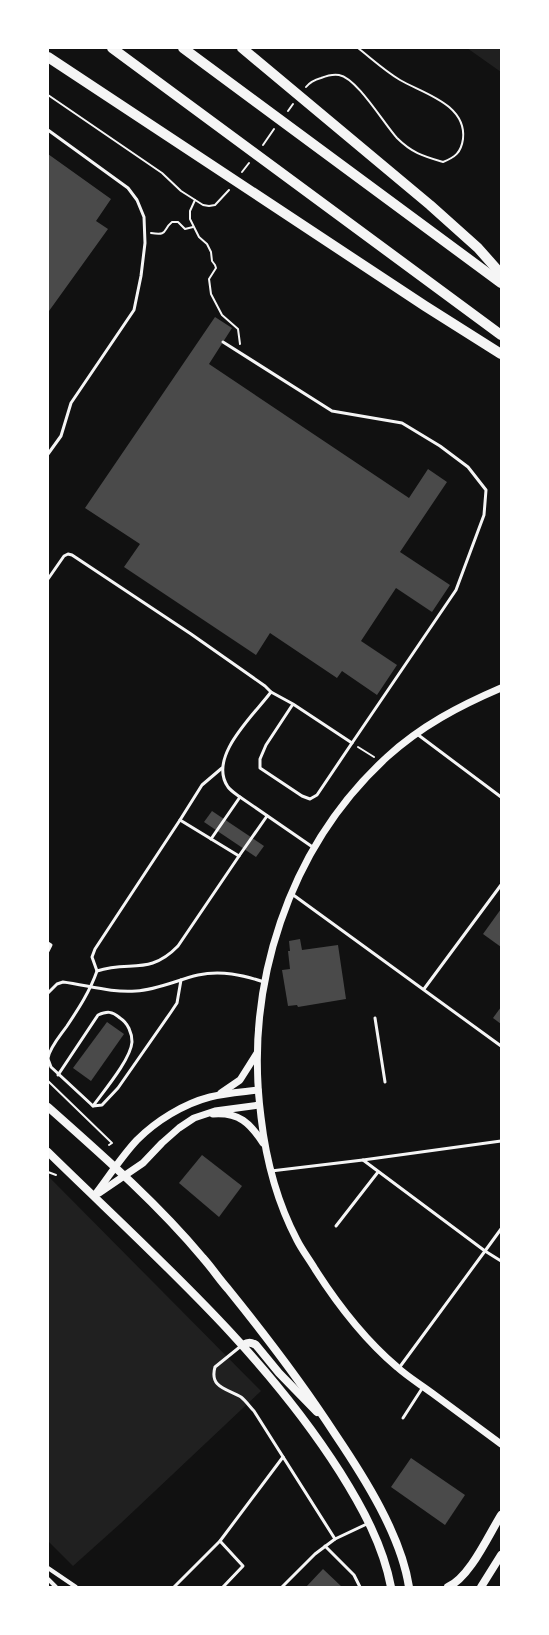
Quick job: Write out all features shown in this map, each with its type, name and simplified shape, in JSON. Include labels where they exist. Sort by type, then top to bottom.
[{"type":"highway","points":[[112,48],[501,335]]},
{"type":"highway","points":[[183,48],[501,283]]},
{"type":"highway","points":[[242,48],[430,205],[478,248],[501,274]]},
{"type":"highway","points":[[48,57],[425,306],[501,354]]},
{"type":"main road","points":[[48,1106],[154,1205],[203,1258],[272,1343],[331,1427],[373,1496],[394,1538],[409,1587]]},
{"type":"main road","points":[[48,1152],[94,1196],[243,1345],[268,1372],[311,1429],[354,1494],[384,1558],[391,1587]]},
{"type":"main road","points":[[243,1345],[248,1342],[256,1346],[279,1373],[331,1427]]},
{"type":"main road","points":[[448,1587],[462,1578],[469,1569],[501,1515]]},
{"type":"main road","points":[[481,1587],[501,1555]]},
{"type":"main road","points":[[407,1578],[416,1587]]},
{"type":"street","points":[[501,688],[459,707],[431,723],[416,733],[387,757],[342,807],[314,848],[291,893],[278,929],[264,982],[257,1053],[259,1105],[270,1171],[287,1220],[298,1243],[327,1288],[351,1320],[374,1346],[399,1369],[501,1444]]},
{"type":"street","points":[[94,1196],[136,1141],[150,1128],[170,1114],[227,1090],[240,1080],[257,1053]]},
{"type":"street","points":[[214,1096],[258,1090]]},
{"type":"street","points":[[94,1196],[142,1163],[179,1128],[194,1118],[226,1109],[259,1105]]},
{"type":"street","points":[[201,1115],[219,1114],[235,1116],[245,1122],[255,1132],[265,1147]]},
{"type":"street","points":[[48,1568],[76,1587]]},
{"type":"street","points":[[48,1578],[56,1587]]},
{"type":"lane","points":[[48,130],[128,188],[137,200],[144,217],[141,276],[134,310],[71,403],[61,436],[48,454]]},
{"type":"lane","points":[[223,342],[332,411],[402,423],[440,446],[468,467],[486,490],[484,515],[456,590],[317,795],[310,799],[302,796],[260,768],[260,759],[266,745],[293,704]]},
{"type":"lane","points":[[48,579],[64,556],[68,554],[72,555],[191,634],[271,692],[293,704],[352,743]]},
{"type":"lane","points":[[271,692],[244,725],[223,760],[222,768],[224,778],[228,786],[240,797],[314,848]]},
{"type":"lane","points":[[416,733],[501,797]]},
{"type":"lane","points":[[181,980],[177,1003],[118,1088],[102,1105],[93,1106],[51,1068],[48,1059],[49,1054],[91,986],[97,971],[92,957],[95,949],[202,784],[222,768]]},
{"type":"lane","points":[[210,839],[240,797]]},
{"type":"lane","points":[[97,971],[106,967],[142,966],[159,962],[169,956],[178,946],[267,816]]},
{"type":"lane","points":[[180,820],[239,856]]},
{"type":"lane","points":[[424,990],[501,885]]},
{"type":"lane","points":[[291,893],[501,1046]]},
{"type":"lane","points":[[48,942],[51,945],[48,951]]},
{"type":"lane","points":[[48,993],[57,984],[63,982],[114,991],[134,991],[147,990],[199,975],[216,973],[235,974],[264,982]]},
{"type":"lane","points":[[58,1075],[98,1015],[104,1012],[113,1012],[122,1019],[130,1029],[132,1043],[112,1080],[93,1106]]},
{"type":"lane","points":[[375,1018],[385,1082]]},
{"type":"lane","points":[[270,1171],[501,1141]]},
{"type":"lane","points":[[363,1160],[485,1251],[501,1261]]},
{"type":"lane","points":[[336,1226],[378,1172]]},
{"type":"lane","points":[[399,1369],[501,1230]]},
{"type":"lane","points":[[243,1345],[215,1367],[214,1371],[216,1383],[220,1387],[245,1400],[284,1457],[335,1539]]},
{"type":"lane","points":[[403,1418],[423,1386]]},
{"type":"lane","points":[[174,1587],[220,1541],[284,1457]]},
{"type":"lane","points":[[282,1587],[314,1554],[335,1539],[368,1523]]},
{"type":"lane","points":[[220,1541],[243,1566],[223,1587]]},
{"type":"lane","points":[[325,1546],[354,1575],[360,1587]]},
{"type":"path","points":[[305,88],[310,82],[328,75],[340,75],[351,82],[361,92],[397,137],[414,153],[442,162],[456,156],[462,145],[464,132],[459,119],[442,101],[401,80],[380,66],[358,48]]},
{"type":"path","points":[[48,95],[162,173],[181,190],[203,205],[215,205],[232,186]]},
{"type":"path","points":[[287,112],[296,100]]},
{"type":"path","points":[[259,149],[278,125]]},
{"type":"path","points":[[241,174],[250,162]]},
{"type":"path","points":[[196,200],[190,211],[190,219],[199,237],[207,244],[211,252],[212,261],[216,268],[209,279],[211,294],[222,315],[238,329],[242,354]]},
{"type":"path","points":[[144,232],[161,235],[172,222],[178,222],[185,229],[193,227]]},
{"type":"path","points":[[352,743],[373,757],[387,757]]},
{"type":"path","points":[[48,1081],[112,1143],[109,1145]]},
{"type":"shaded area","points":[[467,48],[501,48],[501,72]]},
{"type":"shaded area","points":[[48,1176],[261,1391],[121,1523],[73,1566],[48,1541]]},
{"type":"building","points":[[48,154],[111,199],[96,221],[108,229],[49,311],[48,310]]},
{"type":"building","points":[[215,317],[232,328],[209,364],[409,498],[428,469],[447,482],[400,552],[450,585],[432,612],[396,588],[361,641],[397,665],[377,695],[342,671],[337,678],[270,633],[256,655],[124,567],[140,544],[85,508]]},
{"type":"building","points":[[212,811],[264,846],[256,857],[204,822]]},
{"type":"building","points":[[501,909],[501,947],[483,934]]},
{"type":"building","points":[[300,939],[302,950],[338,945],[346,999],[298,1007],[297,1005],[288,1006],[282,970],[290,969],[288,951],[290,951],[289,941]]},
{"type":"building","points":[[501,1007],[501,1024],[493,1018]]},
{"type":"building","points":[[107,1022],[124,1034],[91,1081],[73,1068]]},
{"type":"building","points":[[202,1155],[242,1186],[219,1217],[179,1183]]},
{"type":"building","points":[[411,1458],[465,1495],[445,1525],[391,1487]]},
{"type":"building","points":[[323,1569],[342,1587],[306,1587]]}]
